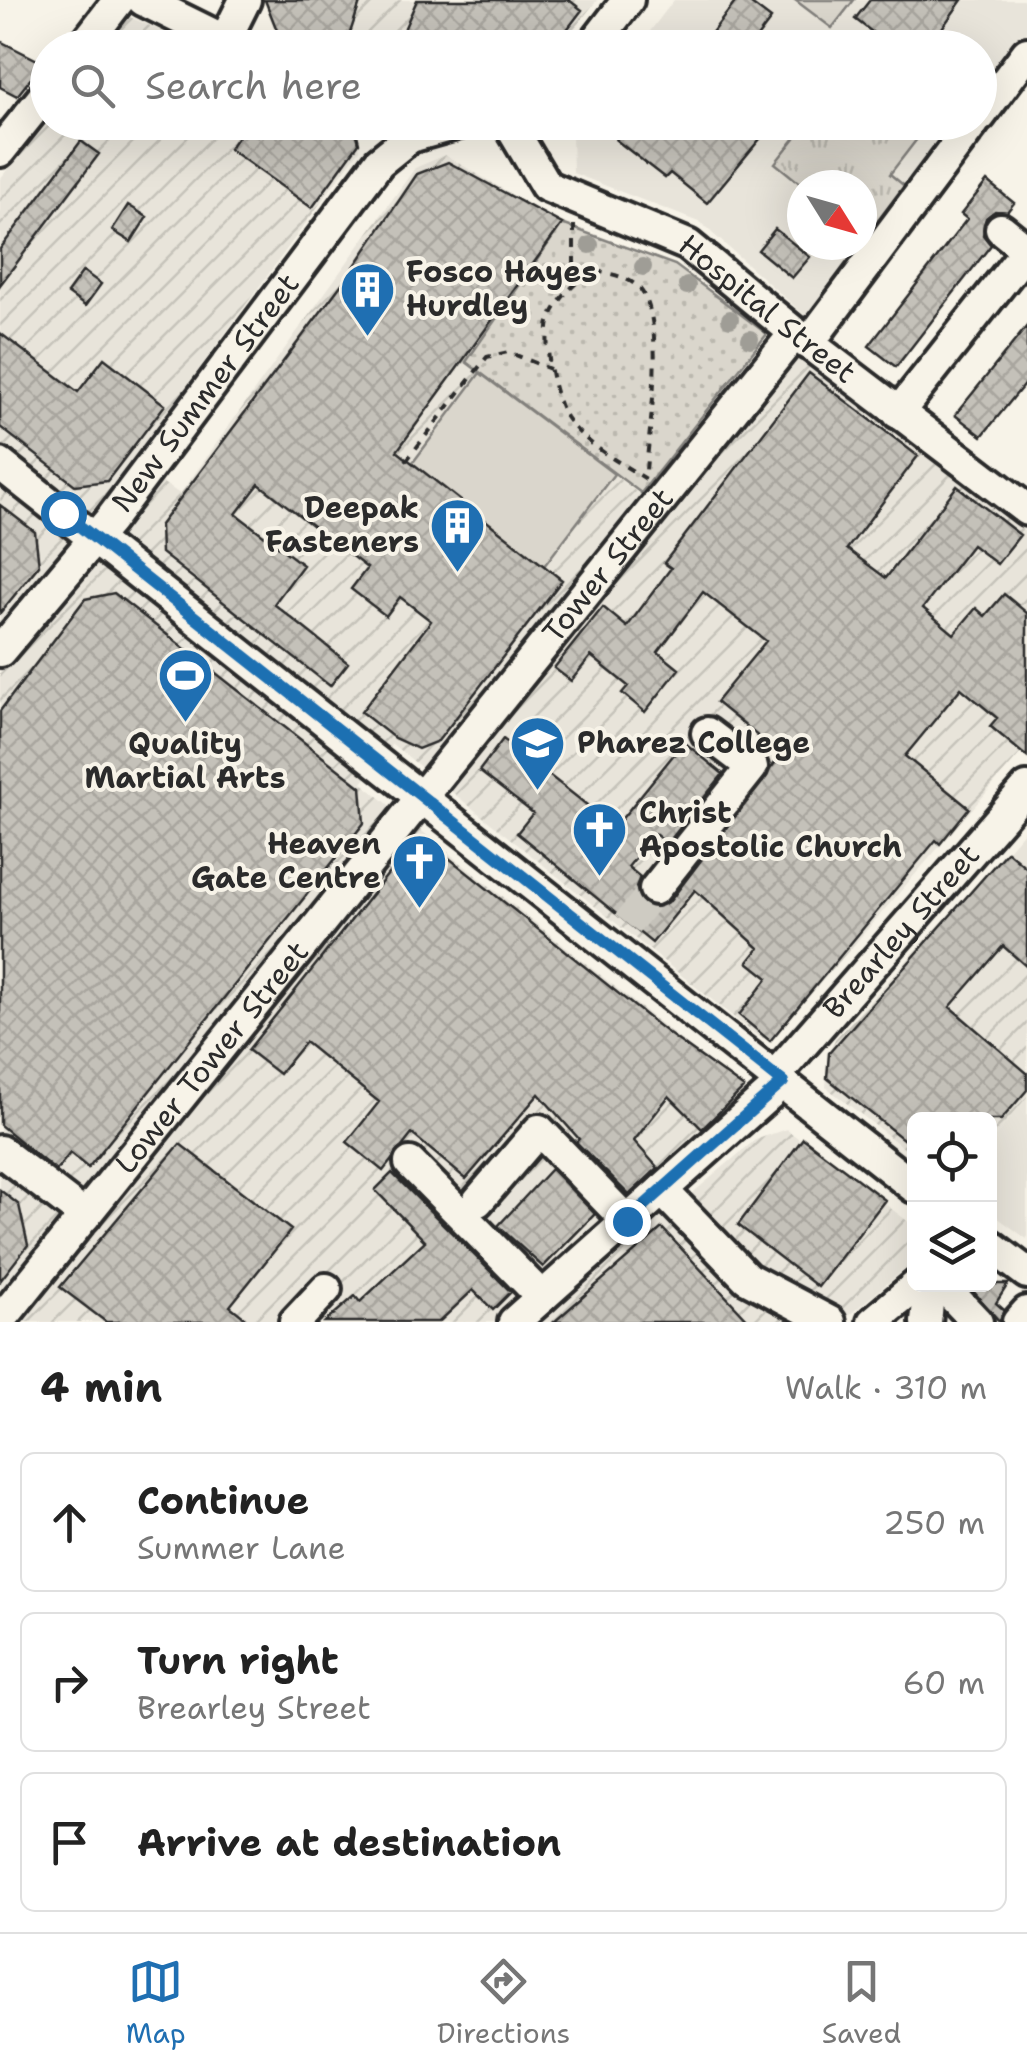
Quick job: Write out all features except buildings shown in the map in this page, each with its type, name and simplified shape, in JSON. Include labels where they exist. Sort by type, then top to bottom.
[{"type":"street","points":[[96,30],[119,0]]},
{"type":"street","points":[[144,0],[205,30]]},
{"type":"street","points":[[237,30],[245,0]]},
{"type":"street","points":[[604,30],[628,0]]},
{"type":"street","points":[[997,93],[1027,53]]},
{"type":"street","points":[[0,151],[30,114]]},
{"type":"street","name":"New Summer Street","points":[[0,651],[92,538],[394,140]]},
{"type":"street","name":"Hospital Street","points":[[519,140],[546,186],[688,244],[802,339],[1027,510]]},
{"type":"street","name":"Tower Street","points":[[423,796],[802,339],[960,140]]},
{"type":"street","points":[[898,413],[1027,250],[1001,229]]},
{"type":"street","points":[[0,464],[423,796],[619,934],[779,1079],[907,1181]]},
{"type":"street","points":[[655,889],[752,767],[708,732]]},
{"type":"street","name":"Brearley Street","points":[[514,1322],[779,1079],[1027,788]]},
{"type":"street","name":"Lower Tower Street","points":[[0,1321],[423,796]]},
{"type":"street","points":[[478,1201],[539,1130],[627,1221]]},
{"type":"street","points":[[0,1150],[85,1216]]},
{"type":"street","points":[[410,1163],[542,1297]]},
{"type":"street","points":[[662,1190],[748,1278],[830,1322]]},
{"type":"street","points":[[997,1250],[1027,1273]]},
{"type":"street","points":[[295,1322],[326,1289]]},
{"type":"street","points":[[873,1322],[909,1292]]},
{"type":"street","points":[[926,1322],[929,1292]]},
{"type":"street","points":[[949,1292],[978,1322]]},
{"type":"street","points":[[1018,1322],[1027,1312]]},
{"type":"path","points":[[574,200],[574,284]]},
{"type":"path","points":[[590,271],[608,272],[639,287],[654,322],[646,479],[597,447],[566,417],[550,369],[549,321],[574,284],[590,271]]},
{"type":"path","points":[[406,461],[487,356],[508,352],[550,369]]},
{"type":"shaded area","points":[[267,0],[597,0],[573,30],[277,30]]},
{"type":"shaded area","points":[[674,0],[1027,0],[1027,66],[997,104],[997,30],[651,30]]},
{"type":"shaded area","points":[[130,17],[159,30],[119,30]]},
{"type":"shaded area","points":[[31,140],[358,140],[360,149],[131,462],[180,494],[415,168],[445,155],[562,224],[466,363],[668,516],[803,353],[1027,533],[1027,746],[770,1041],[756,1035],[392,744],[362,783],[748,1094],[662,1167],[689,1196],[755,1140],[786,1129],[907,1221],[907,1267],[841,1322],[0,1322],[0,179]]},
{"type":"shaded area","points":[[572,140],[969,140],[877,258],[877,170],[787,170],[787,260],[876,260],[821,330],[701,223],[573,173]]},
{"type":"shaded area","points":[[1027,828],[1027,869],[1007,851]]},
{"type":"shaded area","points":[[1007,851],[1027,869],[1027,1097],[997,1133],[997,1112],[907,1112],[907,1151],[826,1087],[829,1053],[835,1039]]},
{"type":"shaded area","points":[[1027,1097],[1027,1239],[997,1217],[997,1133]]},
{"type":"green space","points":[[795,0],[854,0],[832,28]]},
{"type":"green space","points":[[793,140],[916,140],[890,174],[914,194],[877,243],[877,170],[787,173],[775,163]]},
{"type":"green space","points":[[562,224],[675,265],[767,334],[641,493],[466,362]]},
{"type":"green space","points":[[480,373],[614,474],[544,566],[411,465]]},
{"type":"tunnel","points":[[627,924],[655,889]]},
{"type":"place","name":"Fosco Hayes Hurdley","points":[[367,338]]},
{"type":"place","name":"Deepak Fasteners","points":[[458,574]]},
{"type":"place","name":"Quality Martial Arts","points":[[185,725]]},
{"type":"place","name":"Pharez College","points":[[538,792]]},
{"type":"place","name":"Christ Apostolic Church","points":[[600,879]]},
{"type":"place","name":"Heaven Gate Centre","points":[[420,910]]},
{"type":"route","points":[[63,513],[783,1082],[627,1221]]}]
